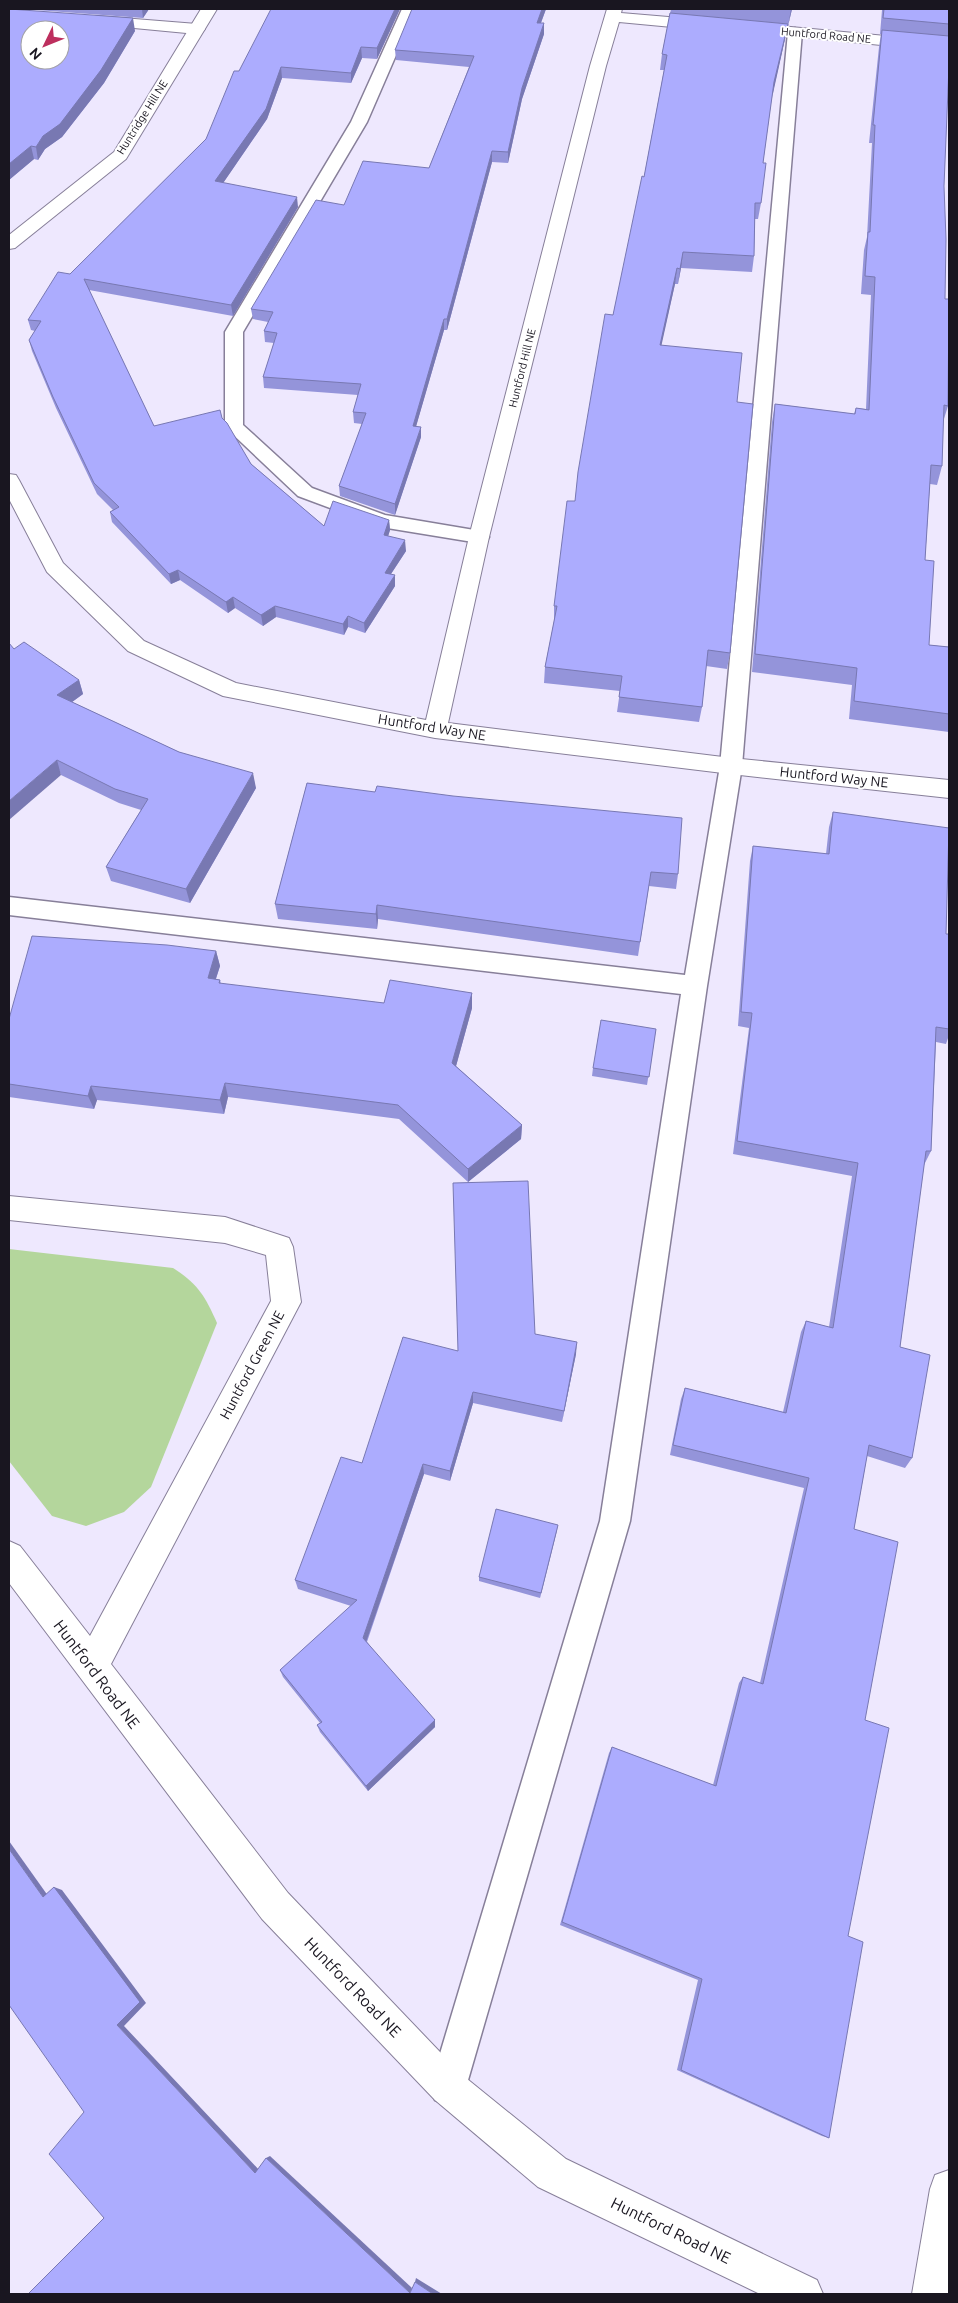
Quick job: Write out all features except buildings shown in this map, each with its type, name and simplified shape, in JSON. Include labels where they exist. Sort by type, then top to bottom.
[{"type":"street","name":"Huntridge Hill NE","points":[[9,244],[120,155],[209,9]]},
{"type":"street","points":[[614,13],[719,26]]},
{"type":"street","name":"Huntford Hill NE","points":[[435,730],[479,537],[596,76],[614,13]]},
{"type":"street","points":[[78,19],[197,29]]},
{"type":"street","name":"Huntford Road NE","points":[[738,28],[949,47]]},
{"type":"street","name":"Huntford Way NE","points":[[9,480],[54,566],[136,646],[231,690],[435,730],[730,766],[949,789]]},
{"type":"street","name":"Huntford Green NE","points":[[9,1208],[224,1230],[279,1247],[286,1302],[92,1666]]},
{"type":"street","name":"Huntford Road NE","points":[[9,1557],[275,1906],[448,2088],[552,2172],[803,2294]]},
{"type":"street","points":[[932,2294],[949,2189]]},
{"type":"lane","points":[[409,9],[359,122],[234,332],[234,427],[305,492],[381,521],[479,537]]},
{"type":"lane","points":[[448,2088],[615,1521],[730,766],[795,32]]},
{"type":"lane","points":[[9,906],[695,986]]},
{"type":"green space","points":[[9,1249],[173,1268],[200,1291],[217,1323],[151,1487],[124,1512],[86,1526],[52,1516],[9,1461]]}]
